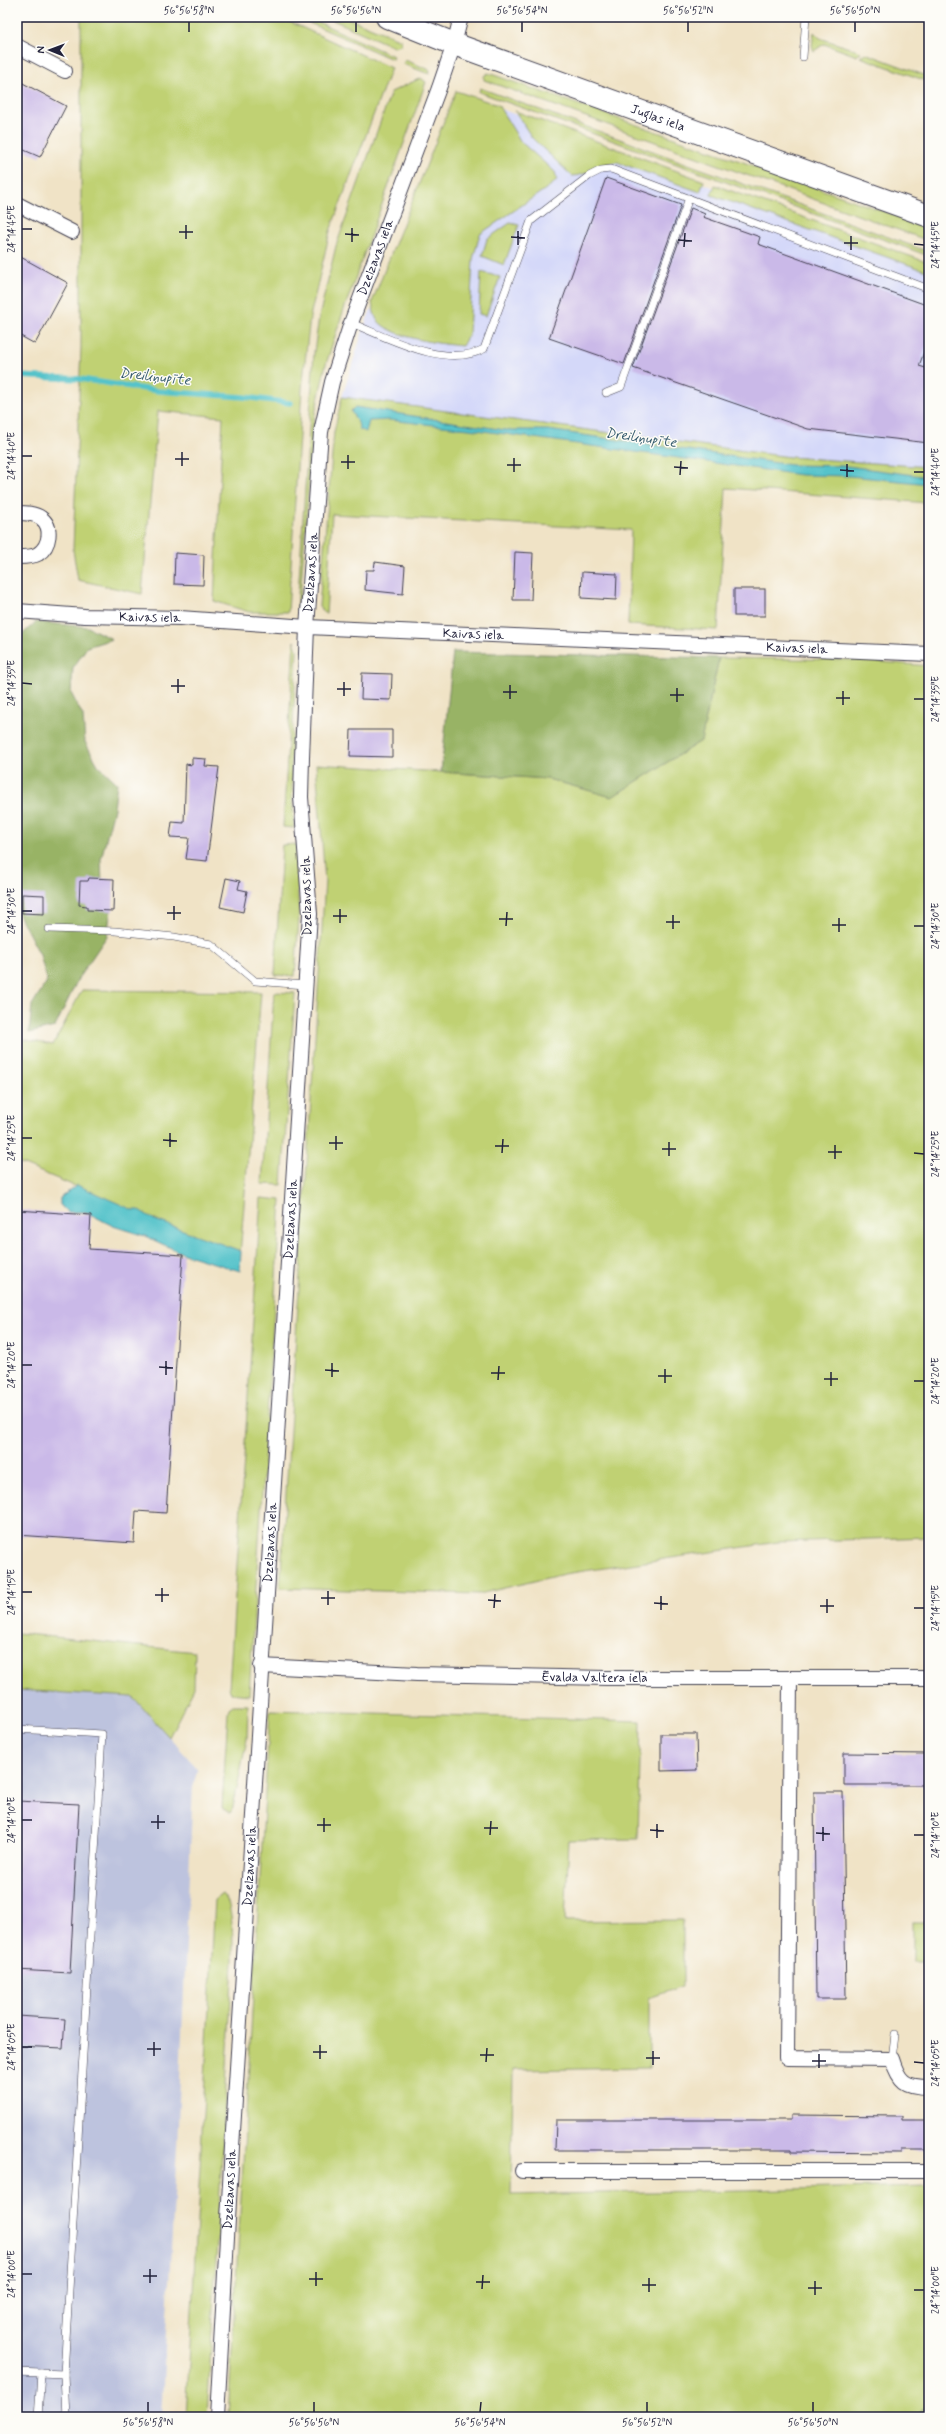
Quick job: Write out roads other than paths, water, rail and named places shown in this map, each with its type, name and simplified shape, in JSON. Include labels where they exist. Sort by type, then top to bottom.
[{"type":"main road","name":"Juglas iela","points":[[387,17],[454,44],[929,216]]},
{"type":"street","name":"Dzelzavas iela","points":[[217,2417],[261,1666],[310,914],[302,797],[302,758],[307,627],[321,432],[332,382],[351,323],[454,44],[461,17]]},
{"type":"street","points":[[17,46],[65,71]]},
{"type":"street","points":[[17,204],[72,232]]},
{"type":"street","points":[[17,512],[42,518],[49,532],[46,547],[38,554],[17,557]]},
{"type":"street","name":"Kaivas iela","points":[[17,611],[85,616],[197,619],[307,627],[929,654]]},
{"type":"street","name":"Ēvalda Valtera iela","points":[[261,1666],[417,1674],[598,1678],[929,1678]]},
{"type":"street","points":[[790,1678],[787,2058],[892,2059],[897,2075],[912,2087],[929,2087]]},
{"type":"street","points":[[522,2171],[929,2171]]},
{"type":"lane","points":[[803,57],[806,17]]},
{"type":"lane","points":[[351,323],[428,353],[472,355],[484,349],[531,221],[589,176],[601,170],[611,169],[929,288]]},
{"type":"lane","points":[[606,393],[621,387],[688,198]]},
{"type":"lane","points":[[49,929],[115,931],[174,937],[211,944],[255,981],[305,985]]},
{"type":"lane","points":[[17,1729],[102,1734],[64,2374],[66,2417]]},
{"type":"lane","points":[[892,2059],[895,2034]]},
{"type":"lane","points":[[17,2372],[64,2374]]},
{"type":"lane","points":[[38,2417],[41,2373]]},
{"type":"water","name":"Dreiliņupīte","points":[[355,407],[505,430],[548,430],[791,465],[847,466],[929,477],[929,484],[850,476],[801,475],[469,429],[389,420],[369,421],[366,432],[359,429],[357,421],[351,411]]},
{"type":"water","points":[[77,1185],[133,1210],[139,1210],[155,1220],[241,1251],[240,1271],[184,1254],[145,1236],[113,1226],[86,1212],[67,1212],[60,1205],[60,1198]]},
{"type":"waterway","name":"Dreiliņupīte","points":[[17,376],[80,379],[158,391],[244,397],[290,403]]}]
